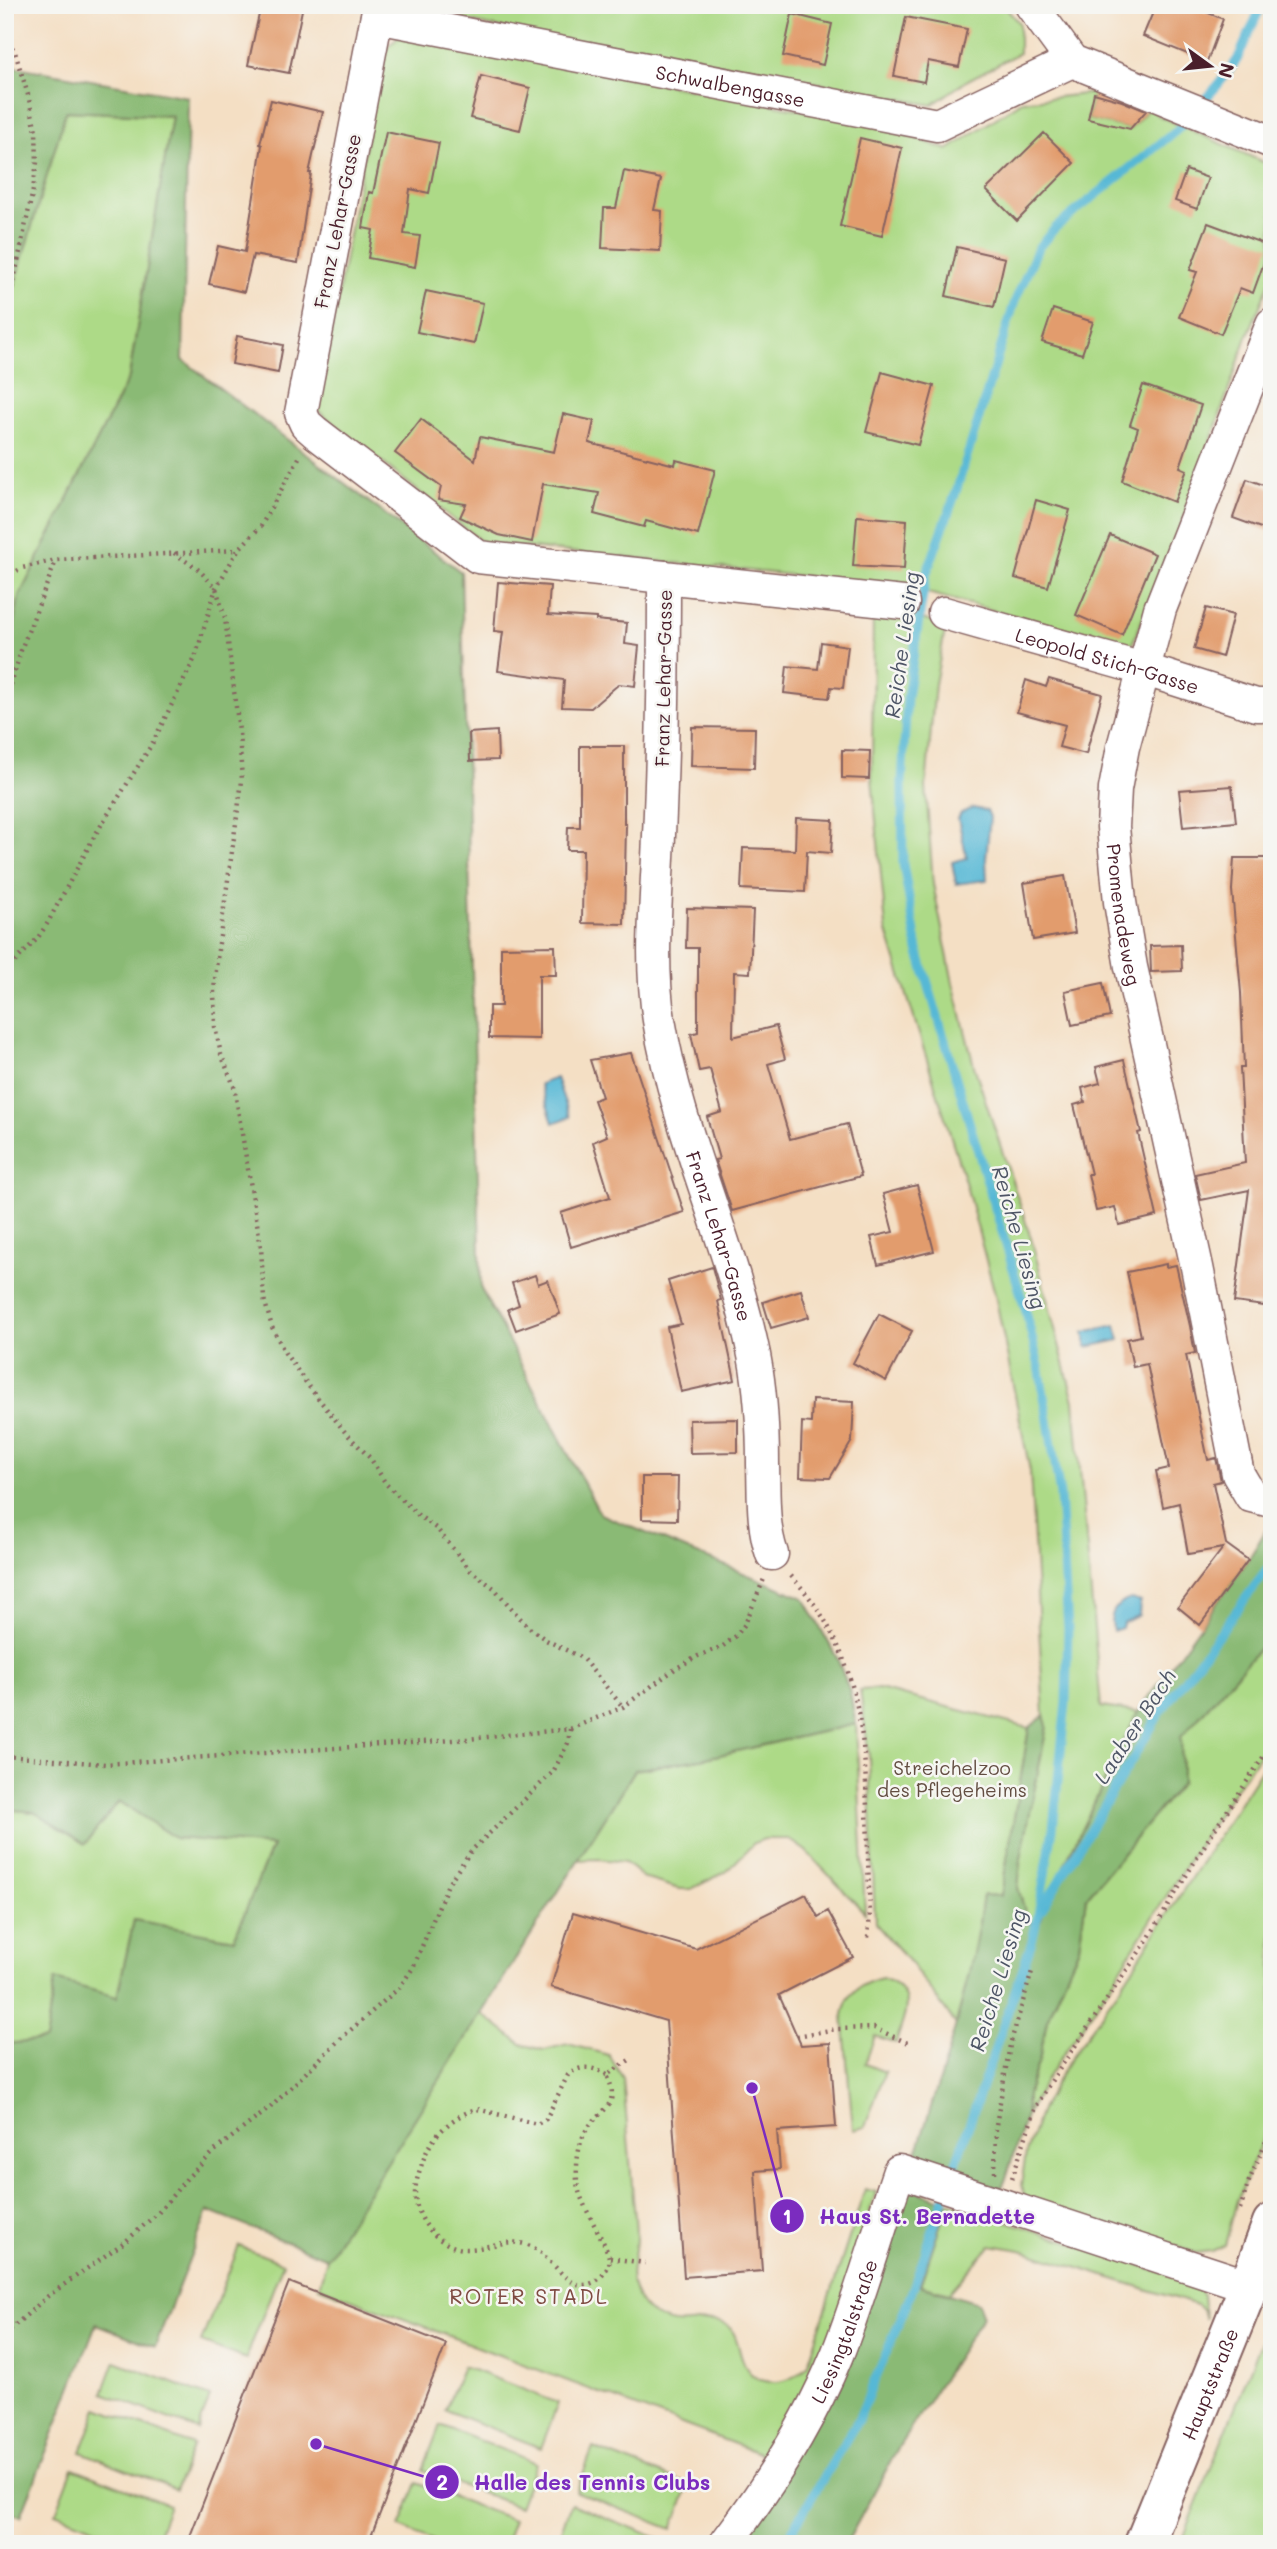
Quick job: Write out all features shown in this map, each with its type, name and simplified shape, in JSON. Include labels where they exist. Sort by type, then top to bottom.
[{"type":"main road","name":"Hauptstraße","points":[[1144,2544],[1249,2286],[1255,2218]]},
{"type":"street","points":[[1031,5],[1072,61],[1272,142]]},
{"type":"street","name":"Schwalbengasse","points":[[378,11],[937,125],[1072,61]]},
{"type":"street","name":"Franz Lehar-Gasse","points":[[378,11],[301,401],[301,413],[306,424],[478,558],[664,577],[664,731],[655,966],[659,1019],[676,1096],[741,1299],[754,1357],[763,1419],[765,1529],[772,1554]]},
{"type":"street","name":"Promenadeweg","points":[[1272,324],[1160,609],[1123,747],[1115,789],[1113,827],[1130,967],[1197,1267],[1238,1474],[1251,1496],[1267,1500],[1272,1496]]},
{"type":"street","points":[[664,577],[903,603]]},
{"type":"street","name":"Leopold Stich-Gasse","points":[[944,613],[1143,669],[1256,705],[1272,705]]},
{"type":"street","name":"Liesingtalstraße","points":[[725,2544],[758,2501],[804,2426],[837,2354],[898,2171],[1249,2286]]},
{"type":"path","points":[[5,35],[15,52],[36,131],[37,162],[5,322]]},
{"type":"path","points":[[5,972],[37,939],[47,924],[95,835],[152,744],[195,658],[216,588],[238,550],[261,526],[316,432]]},
{"type":"path","points":[[5,578],[22,568],[56,560],[238,550]]},
{"type":"path","points":[[174,553],[200,569],[216,588],[225,618],[239,731],[242,781],[215,976],[215,1027],[220,1054],[234,1086],[261,1247],[264,1299],[272,1327],[285,1353],[310,1388],[371,1460],[386,1484],[437,1530],[471,1571],[494,1588],[527,1626],[546,1640],[582,1658],[623,1707]]},
{"type":"path","points":[[5,705],[22,647],[56,560]]},
{"type":"path","points":[[5,1756],[105,1764],[570,1729],[623,1707],[675,1669],[723,1646],[736,1636],[754,1605],[772,1554],[809,1595],[844,1656],[856,1694],[864,1751],[870,1912],[868,1938]]},
{"type":"path","points":[[5,2334],[48,2296],[126,2241],[158,2213],[187,2178],[219,2147],[271,2107],[338,2041],[399,1988],[413,1968],[448,1884],[471,1850],[552,1772],[568,1743],[570,1729]]},
{"type":"path","points":[[997,2203],[1045,2091],[1148,1939],[1209,1838],[1272,1744]]},
{"type":"path","points":[[997,2203],[996,2125],[1010,2045],[1033,1968]]},
{"type":"path","points":[[797,2036],[836,2029],[873,2028],[910,2044]]},
{"type":"path","points":[[607,2075],[631,2059]]},
{"type":"path","points":[[587,2067],[607,2075],[612,2097],[606,2111],[587,2129],[582,2138],[577,2168],[577,2184],[586,2212],[609,2252],[610,2258],[602,2276],[595,2282],[577,2286],[543,2253],[524,2244],[505,2242],[467,2249],[442,2240],[429,2230],[420,2214],[415,2193],[424,2157],[436,2135],[471,2111],[484,2109],[537,2124],[546,2119],[568,2074],[587,2067]]},
{"type":"path","points":[[1255,2218],[1249,2181],[1270,2132]]},
{"type":"path","points":[[610,2258],[645,2263]]},
{"type":"green space","points":[[408,5],[1003,5],[1019,23],[1019,53],[966,81],[932,105],[735,67],[541,37],[410,8]]},
{"type":"green space","points":[[402,35],[877,124],[948,150],[1022,101],[1094,93],[1088,119],[1130,129],[1149,108],[1159,116],[1272,166],[1272,277],[1247,337],[1186,513],[1131,647],[905,587],[483,543],[317,410],[383,50]]},
{"type":"green space","points":[[5,65],[188,97],[183,360],[461,572],[481,1289],[600,1514],[804,1598],[837,1658],[850,1692],[856,1724],[706,1758],[635,1770],[327,2258],[208,2211],[155,2347],[96,2324],[21,2516],[5,2510],[5,2044],[45,2040],[55,1980],[117,1997],[134,1920],[234,1939],[272,1846],[175,1838],[119,1801],[85,1844],[34,1812],[5,1809],[5,678],[19,597],[129,377],[172,116],[66,111],[5,317]]},
{"type":"green space","points":[[66,111],[172,116],[129,377],[19,597],[5,678],[5,317]]},
{"type":"green space","points":[[873,608],[894,611],[946,626],[935,684],[926,787],[933,884],[953,983],[974,1066],[1031,1238],[1074,1401],[1101,1707],[1138,1712],[1049,1897],[1038,1929],[1028,1921],[1018,1888],[1021,1858],[1047,1726],[1044,1715],[1030,1471],[995,1294],[966,1185],[886,928],[872,778]]},
{"type":"green space","points":[[1272,1520],[1272,1634],[1181,1737],[1182,1782],[1086,1898],[1079,1947],[1047,2020],[1039,2061],[1027,2094],[1026,2115],[1002,2187],[997,2188],[914,2160],[963,1996],[983,1895],[1001,1896],[1029,1728],[1044,1715],[1047,1726],[1021,1858],[1018,1888],[1028,1921],[1038,1928],[1049,1897],[1138,1712],[1248,1560]]},
{"type":"green space","points":[[1272,1634],[1272,1737],[1221,1809],[1026,2115],[1027,2094],[1039,2061],[1047,2020],[1079,1947],[1086,1898],[1182,1782],[1181,1737]]},
{"type":"green space","name":"Streichelzoo des Pflegeheims","points":[[879,1689],[1029,1728],[1001,1896],[983,1895],[978,1936],[957,2026],[911,1964],[875,1923],[869,1756],[860,1690]]},
{"type":"green space","points":[[856,1724],[865,1913],[806,1851],[789,1839],[764,1839],[754,1843],[726,1872],[691,1889],[680,1889],[643,1878],[625,1862],[578,1860],[635,1770],[706,1758]]},
{"type":"green space","points":[[1272,1753],[1272,2117],[1237,2200],[1225,2245],[1212,2251],[1196,2253],[1026,2201],[1021,2185],[1026,2153],[1041,2110],[1062,2071],[1127,1977]]},
{"type":"green space","points":[[119,1801],[175,1838],[272,1845],[235,1940],[134,1920],[117,1997],[45,2041],[5,2044],[5,1809],[34,1812],[85,1844]]},
{"type":"green space","points":[[882,1978],[894,1983],[901,1990],[905,1997],[905,2014],[896,2043],[875,2036],[865,2064],[885,2072],[865,2127],[853,2130],[843,2015],[847,2001],[856,1990]]},
{"type":"green space","points":[[481,2013],[521,2044],[544,2050],[568,2044],[609,2055],[623,2078],[636,2231],[631,2277],[634,2290],[643,2305],[663,2320],[680,2323],[712,2321],[725,2324],[736,2338],[746,2368],[762,2381],[786,2380],[798,2374],[808,2364],[865,2189],[876,2192],[822,2363],[769,2457],[319,2287],[327,2258]]},
{"type":"green space","points":[[905,2188],[948,2202],[920,2285],[978,2303],[983,2316],[898,2448],[846,2544],[739,2544]]},
{"type":"green space","points":[[948,2202],[1195,2283],[1203,2296],[1205,2319],[1197,2305],[1021,2250],[991,2245],[949,2293],[920,2285]]},
{"type":"green space","points":[[239,2246],[283,2263],[246,2359],[201,2342]]},
{"type":"green space","points":[[1272,2314],[1272,2544],[1181,2544]]},
{"type":"green space","points":[[115,2361],[210,2397],[198,2430],[103,2393]]},
{"type":"green space","points":[[463,2366],[558,2403],[541,2448],[445,2410]]},
{"type":"green space","points":[[98,2408],[193,2445],[176,2489],[81,2452]]},
{"type":"green space","points":[[440,2425],[536,2463],[519,2507],[423,2470]]},
{"type":"green space","points":[[593,2448],[689,2485],[672,2529],[576,2492]]},
{"type":"green space","points":[[73,2468],[169,2505],[154,2544],[137,2544],[56,2513]]},
{"type":"green space","points":[[417,2483],[513,2520],[504,2544],[442,2544],[400,2527]]},
{"type":"green space","points":[[571,2504],[666,2541],[665,2544],[556,2544]]},
{"type":"water","points":[[973,808],[987,811],[990,817],[987,880],[956,884],[952,862],[967,858],[958,819],[961,813]]},
{"type":"water","points":[[556,1078],[570,1117],[553,1123],[540,1084]]},
{"type":"water","points":[[1116,1325],[1120,1340],[1087,1347],[1084,1332]]},
{"type":"water","points":[[1131,1599],[1140,1602],[1139,1615],[1123,1623],[1122,1628],[1113,1631],[1111,1620],[1114,1610]]},
{"type":"building","points":[[261,5],[303,5],[289,73],[248,65]]},
{"type":"building","points":[[1156,5],[1189,5],[1223,19],[1207,62],[1143,36]]},
{"type":"building","points":[[792,14],[832,24],[823,65],[783,56]]},
{"type":"building","points":[[906,17],[967,29],[959,67],[928,61],[924,82],[894,76]]},
{"type":"building","points":[[481,76],[530,88],[520,130],[470,118]]},
{"type":"building","points":[[1094,93],[1146,111],[1130,129],[1088,119]]},
{"type":"building","points":[[271,100],[323,112],[309,173],[298,263],[253,255],[244,292],[209,284],[218,246],[245,252],[262,145],[260,144]]},
{"type":"building","points":[[386,132],[439,143],[429,193],[410,189],[404,234],[420,236],[415,267],[368,258],[373,230],[363,228],[369,192],[373,193]]},
{"type":"building","points":[[1044,133],[1074,163],[1017,221],[986,190]]},
{"type":"building","points":[[860,138],[902,148],[882,236],[840,226]]},
{"type":"building","points":[[1186,170],[1208,178],[1197,209],[1175,201]]},
{"type":"building","points":[[624,171],[661,179],[654,210],[662,211],[660,251],[602,248],[604,208],[616,208]]},
{"type":"building","points":[[1208,223],[1270,246],[1253,293],[1240,288],[1221,334],[1179,317],[1197,272],[1190,270]]},
{"type":"building","points":[[957,247],[1005,258],[994,307],[946,296]]},
{"type":"building","points":[[426,291],[483,303],[474,344],[417,332]]},
{"type":"building","points":[[1053,309],[1093,322],[1082,354],[1042,342]]},
{"type":"building","points":[[237,336],[283,345],[278,373],[232,364]]},
{"type":"building","points":[[882,372],[934,386],[918,445],[866,432]]},
{"type":"building","points":[[1143,385],[1201,405],[1180,467],[1187,470],[1174,502],[1122,481],[1138,428],[1130,425]]},
{"type":"building","points":[[563,414],[594,421],[589,443],[675,465],[676,460],[715,470],[698,535],[646,521],[644,527],[594,514],[599,493],[543,484],[532,542],[499,535],[460,517],[466,504],[438,500],[441,487],[395,453],[421,419],[475,460],[480,437],[554,452]]},
{"type":"building","points":[[1247,479],[1272,488],[1272,532],[1233,518]]},
{"type":"building","points":[[1036,500],[1070,510],[1048,587],[1015,578]]},
{"type":"building","points":[[857,516],[907,520],[904,569],[853,566]]},
{"type":"building","points":[[1110,535],[1155,554],[1122,635],[1076,615]]},
{"type":"building","points":[[498,582],[550,586],[548,615],[627,623],[625,644],[639,646],[635,686],[619,684],[591,708],[562,707],[564,680],[498,671],[503,632],[494,631]]},
{"type":"building","points":[[1206,608],[1233,615],[1222,657],[1194,649]]},
{"type":"building","points":[[821,642],[848,646],[843,688],[831,687],[829,698],[784,693],[787,666],[818,669]]},
{"type":"building","points":[[1049,679],[1102,694],[1086,754],[1059,747],[1065,725],[1017,712],[1026,680],[1046,687]]},
{"type":"building","points":[[692,727],[755,728],[754,768],[691,766]]},
{"type":"building","points":[[497,731],[498,760],[470,761],[469,733]]},
{"type":"building","points":[[580,746],[624,746],[624,924],[582,923],[583,850],[567,850],[568,827],[580,827]]},
{"type":"building","points":[[842,750],[870,751],[869,779],[842,778]]},
{"type":"building","points":[[1232,786],[1236,822],[1183,827],[1179,790]]},
{"type":"building","points":[[796,818],[833,820],[831,853],[807,851],[805,892],[741,889],[743,848],[795,850]]},
{"type":"building","points":[[1234,858],[1272,858],[1272,1307],[1234,1302],[1249,1190],[1201,1200],[1195,1174],[1245,1163],[1240,1068],[1244,1068],[1241,993],[1232,890]]},
{"type":"building","points":[[1065,876],[1075,933],[1033,940],[1024,883]]},
{"type":"building","points":[[687,908],[753,910],[750,973],[734,972],[733,1037],[776,1026],[785,1059],[768,1064],[790,1139],[847,1124],[861,1176],[732,1211],[715,1160],[719,1159],[707,1117],[722,1112],[710,1069],[699,1071],[691,1034],[698,1032],[698,948],[686,948]]},
{"type":"building","points":[[1181,945],[1182,971],[1151,972],[1150,946]]},
{"type":"building","points":[[555,946],[556,975],[539,975],[539,1039],[489,1038],[489,1006],[501,1006],[501,947]]},
{"type":"building","points":[[1103,983],[1110,1017],[1072,1025],[1065,991]]},
{"type":"building","points":[[631,1053],[684,1212],[571,1247],[561,1213],[610,1197],[593,1142],[607,1136],[594,1100],[602,1097],[590,1060]]},
{"type":"building","points":[[1124,1060],[1157,1216],[1119,1225],[1115,1207],[1096,1211],[1088,1174],[1091,1174],[1074,1105],[1085,1102],[1082,1088],[1100,1083],[1096,1067]]},
{"type":"building","points":[[917,1185],[934,1251],[878,1265],[871,1237],[893,1232],[883,1194]]},
{"type":"building","points":[[1166,1264],[1166,1267],[1176,1265],[1190,1326],[1195,1353],[1186,1355],[1208,1460],[1216,1458],[1221,1481],[1213,1483],[1226,1544],[1248,1560],[1200,1625],[1178,1607],[1223,1548],[1188,1554],[1179,1503],[1163,1507],[1156,1471],[1169,1468],[1147,1364],[1133,1367],[1127,1339],[1141,1336],[1127,1272]]},
{"type":"building","points":[[712,1267],[721,1300],[718,1301],[735,1380],[681,1392],[667,1327],[681,1324],[668,1281]]},
{"type":"building","points":[[535,1275],[538,1284],[548,1280],[560,1314],[516,1330],[508,1309],[519,1305],[512,1283]]},
{"type":"building","points":[[801,1290],[809,1317],[771,1328],[763,1302]]},
{"type":"building","points":[[879,1314],[912,1331],[886,1381],[853,1363]]},
{"type":"building","points":[[812,1400],[854,1402],[852,1441],[830,1478],[800,1477],[802,1422],[811,1423]]},
{"type":"building","points":[[738,1419],[738,1452],[690,1453],[689,1420]]},
{"type":"building","points":[[642,1477],[678,1477],[677,1520],[642,1519]]},
{"type":"building","points":[[806,1894],[818,1917],[828,1911],[853,1957],[779,1995],[801,2045],[830,2043],[836,2127],[777,2131],[780,2169],[755,2171],[762,2271],[684,2277],[666,2021],[551,1987],[573,1913],[696,1949]]},
{"type":"building","points":[[289,2282],[446,2344],[368,2544],[187,2544]]},
{"type":"waterway","name":"Reiche Liesing","points":[[784,2544],[858,2420],[911,2294],[1032,1941],[1053,1829],[1066,1703],[1068,1629],[1060,1495],[1040,1371],[1026,1312],[918,950],[903,864],[902,782],[907,697],[926,575],[955,495],[1015,301],[1038,248],[1055,228],[1177,130],[1237,60],[1262,5]]},
{"type":"waterway","name":"Laaber Bach","points":[[1039,1914],[1162,1710],[1272,1563]]},
{"type":"place","name":"Haus St. Bernadette","points":[[752,2088]]},
{"type":"place","name":"Halle des Tennis Clubs","points":[[316,2444]]},
{"type":"district","name":"ROTER STADL","points":[[529,2295]]}]
